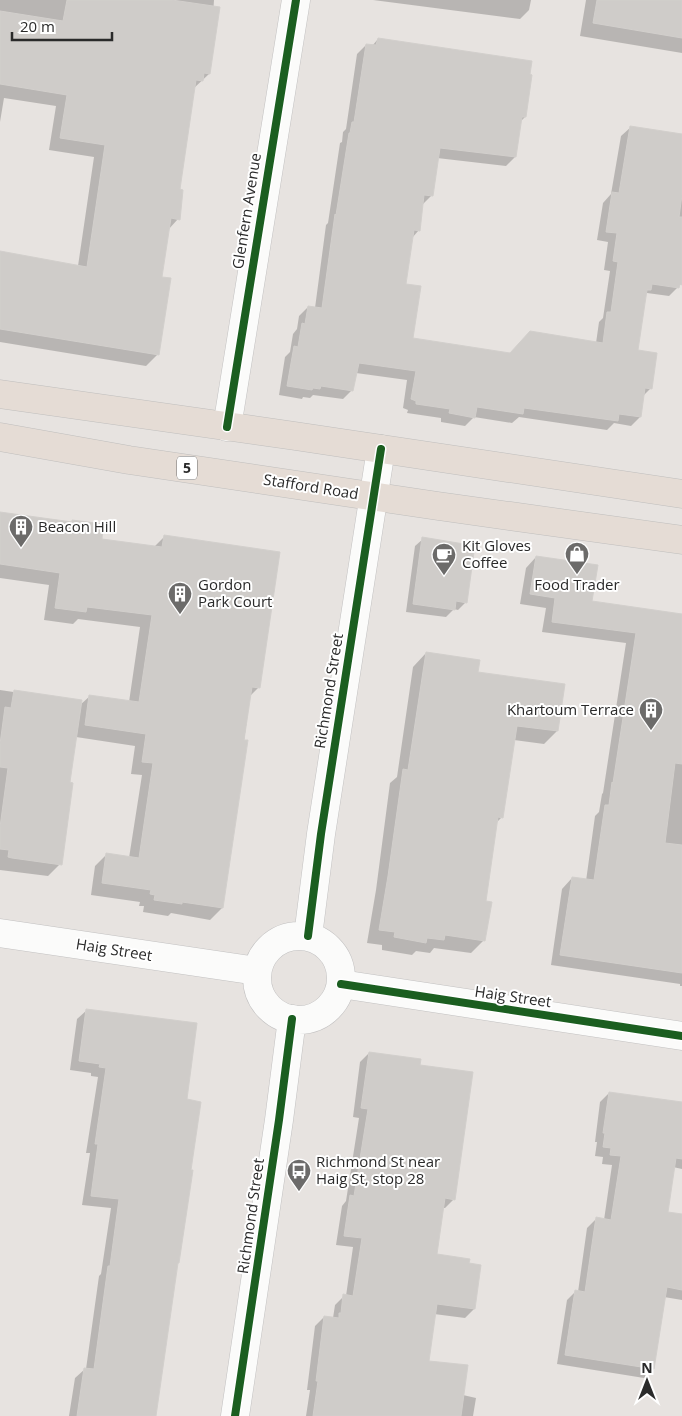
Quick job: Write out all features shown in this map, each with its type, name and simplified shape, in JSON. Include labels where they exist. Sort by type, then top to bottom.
[{"type":"highway","points":[[0,394],[682,494]]},
{"type":"highway","name":"Stafford Road","points":[[0,438],[129,460],[682,540]]},
{"type":"street","name":"Glenfern Avenue","points":[[227,427],[296,0]]},
{"type":"street","name":"Richmond Street","points":[[308,936],[320,834],[381,449]]},
{"type":"street","name":"Haig Street","points":[[0,934],[257,971]]},
{"type":"street","points":[[294,936],[308,936],[320,941],[330,949],[337,959],[341,971],[341,984],[337,996],[329,1007],[319,1015],[306,1019],[292,1019],[274,1011],[261,997],[257,984],[257,971],[262,958],[275,944],[294,936]]},
{"type":"street","name":"Haig Street","points":[[341,984],[682,1036]]},
{"type":"street","name":"Richmond Street","points":[[235,1416],[292,1019]]},
{"type":"building","points":[[67,0],[172,0],[220,7],[210,74],[204,73],[203,81],[196,80],[180,189],[183,190],[180,220],[171,218],[162,277],[171,278],[159,355],[0,329],[0,251],[87,267],[105,145],[60,138],[67,95],[0,84],[0,11],[63,21]]},
{"type":"building","points":[[597,0],[682,0],[682,38],[593,23]]},
{"type":"building","points":[[378,38],[532,61],[526,117],[522,117],[516,157],[440,148],[433,196],[424,195],[420,231],[414,230],[406,284],[421,286],[413,338],[510,353],[530,331],[603,343],[607,312],[611,312],[618,262],[613,261],[617,233],[606,232],[612,192],[619,193],[630,126],[682,134],[682,195],[679,217],[682,217],[682,285],[680,284],[679,288],[652,284],[651,290],[647,290],[638,350],[657,353],[652,389],[645,388],[641,417],[619,414],[618,421],[524,408],[523,414],[477,407],[475,418],[449,413],[450,409],[416,404],[416,401],[411,399],[416,371],[359,363],[353,391],[321,386],[320,389],[313,388],[312,390],[287,386],[294,346],[298,347],[302,323],[305,324],[308,306],[322,308],[335,214],[349,133],[352,122],[354,122],[366,44],[376,45]]},
{"type":"building","points":[[0,512],[72,522],[72,520],[103,524],[102,539],[162,547],[164,535],[280,552],[260,688],[252,687],[244,740],[248,740],[223,908],[154,900],[155,895],[150,894],[151,890],[102,883],[106,853],[139,858],[153,763],[142,762],[146,734],[85,725],[89,695],[139,702],[152,615],[87,607],[86,612],[55,608],[60,573],[0,564]]},
{"type":"building","points":[[422,537],[464,544],[463,551],[474,552],[467,603],[456,601],[455,610],[413,604]]},
{"type":"building","points":[[536,556],[598,565],[592,601],[682,614],[682,764],[675,763],[665,843],[682,845],[682,973],[560,955],[572,877],[594,880],[605,805],[609,805],[613,783],[636,633],[552,622],[555,598],[530,594]]},
{"type":"building","points":[[426,652],[480,660],[478,672],[565,684],[558,731],[517,726],[503,818],[498,817],[486,901],[492,902],[485,941],[445,935],[444,940],[427,938],[426,943],[394,937],[395,932],[379,930],[403,769],[408,770]]},
{"type":"building","points":[[14,690],[82,700],[70,782],[73,783],[62,865],[8,857],[9,850],[0,849],[0,827],[8,768],[0,767],[0,744],[5,707],[11,708]]},
{"type":"building","points":[[86,1009],[197,1023],[187,1099],[201,1102],[191,1170],[193,1170],[156,1416],[77,1416],[84,1368],[94,1369],[119,1199],[91,1196],[98,1144],[95,1144],[106,1068],[99,1067],[100,1064],[79,1061]]},
{"type":"building","points":[[369,1052],[421,1059],[420,1065],[473,1072],[455,1200],[445,1198],[437,1254],[470,1259],[469,1263],[481,1265],[475,1309],[437,1304],[429,1361],[468,1365],[461,1416],[313,1416],[324,1316],[339,1318],[343,1294],[353,1296],[362,1238],[344,1236],[350,1195],[354,1196],[368,1109],[361,1108]]},
{"type":"building","points":[[609,1092],[682,1102],[682,1159],[676,1158],[668,1212],[682,1214],[682,1290],[667,1287],[654,1369],[565,1355],[575,1290],[585,1292],[596,1217],[611,1220],[621,1156],[610,1155],[611,1148],[603,1147],[605,1133],[603,1133]]},
{"type":"cycle path","points":[[227,427],[296,0]]},
{"type":"cycle path","points":[[308,936],[321,834],[381,449]]},
{"type":"cycle path","points":[[341,984],[682,1036]]},
{"type":"cycle path","points":[[235,1416],[292,1019]]},
{"type":"place","name":"Beacon Hill","points":[[21,548]]},
{"type":"place","name":"Food Trader","points":[[577,575]]},
{"type":"place","name":"Kit Gloves Coffee","points":[[444,576]]},
{"type":"place","name":"Gordon Park Court","points":[[180,615]]},
{"type":"place","name":"Khartoum Terrace","points":[[651,731]]},
{"type":"place","name":"Richmond St near Haig St, stop 28","points":[[299,1192]]}]
